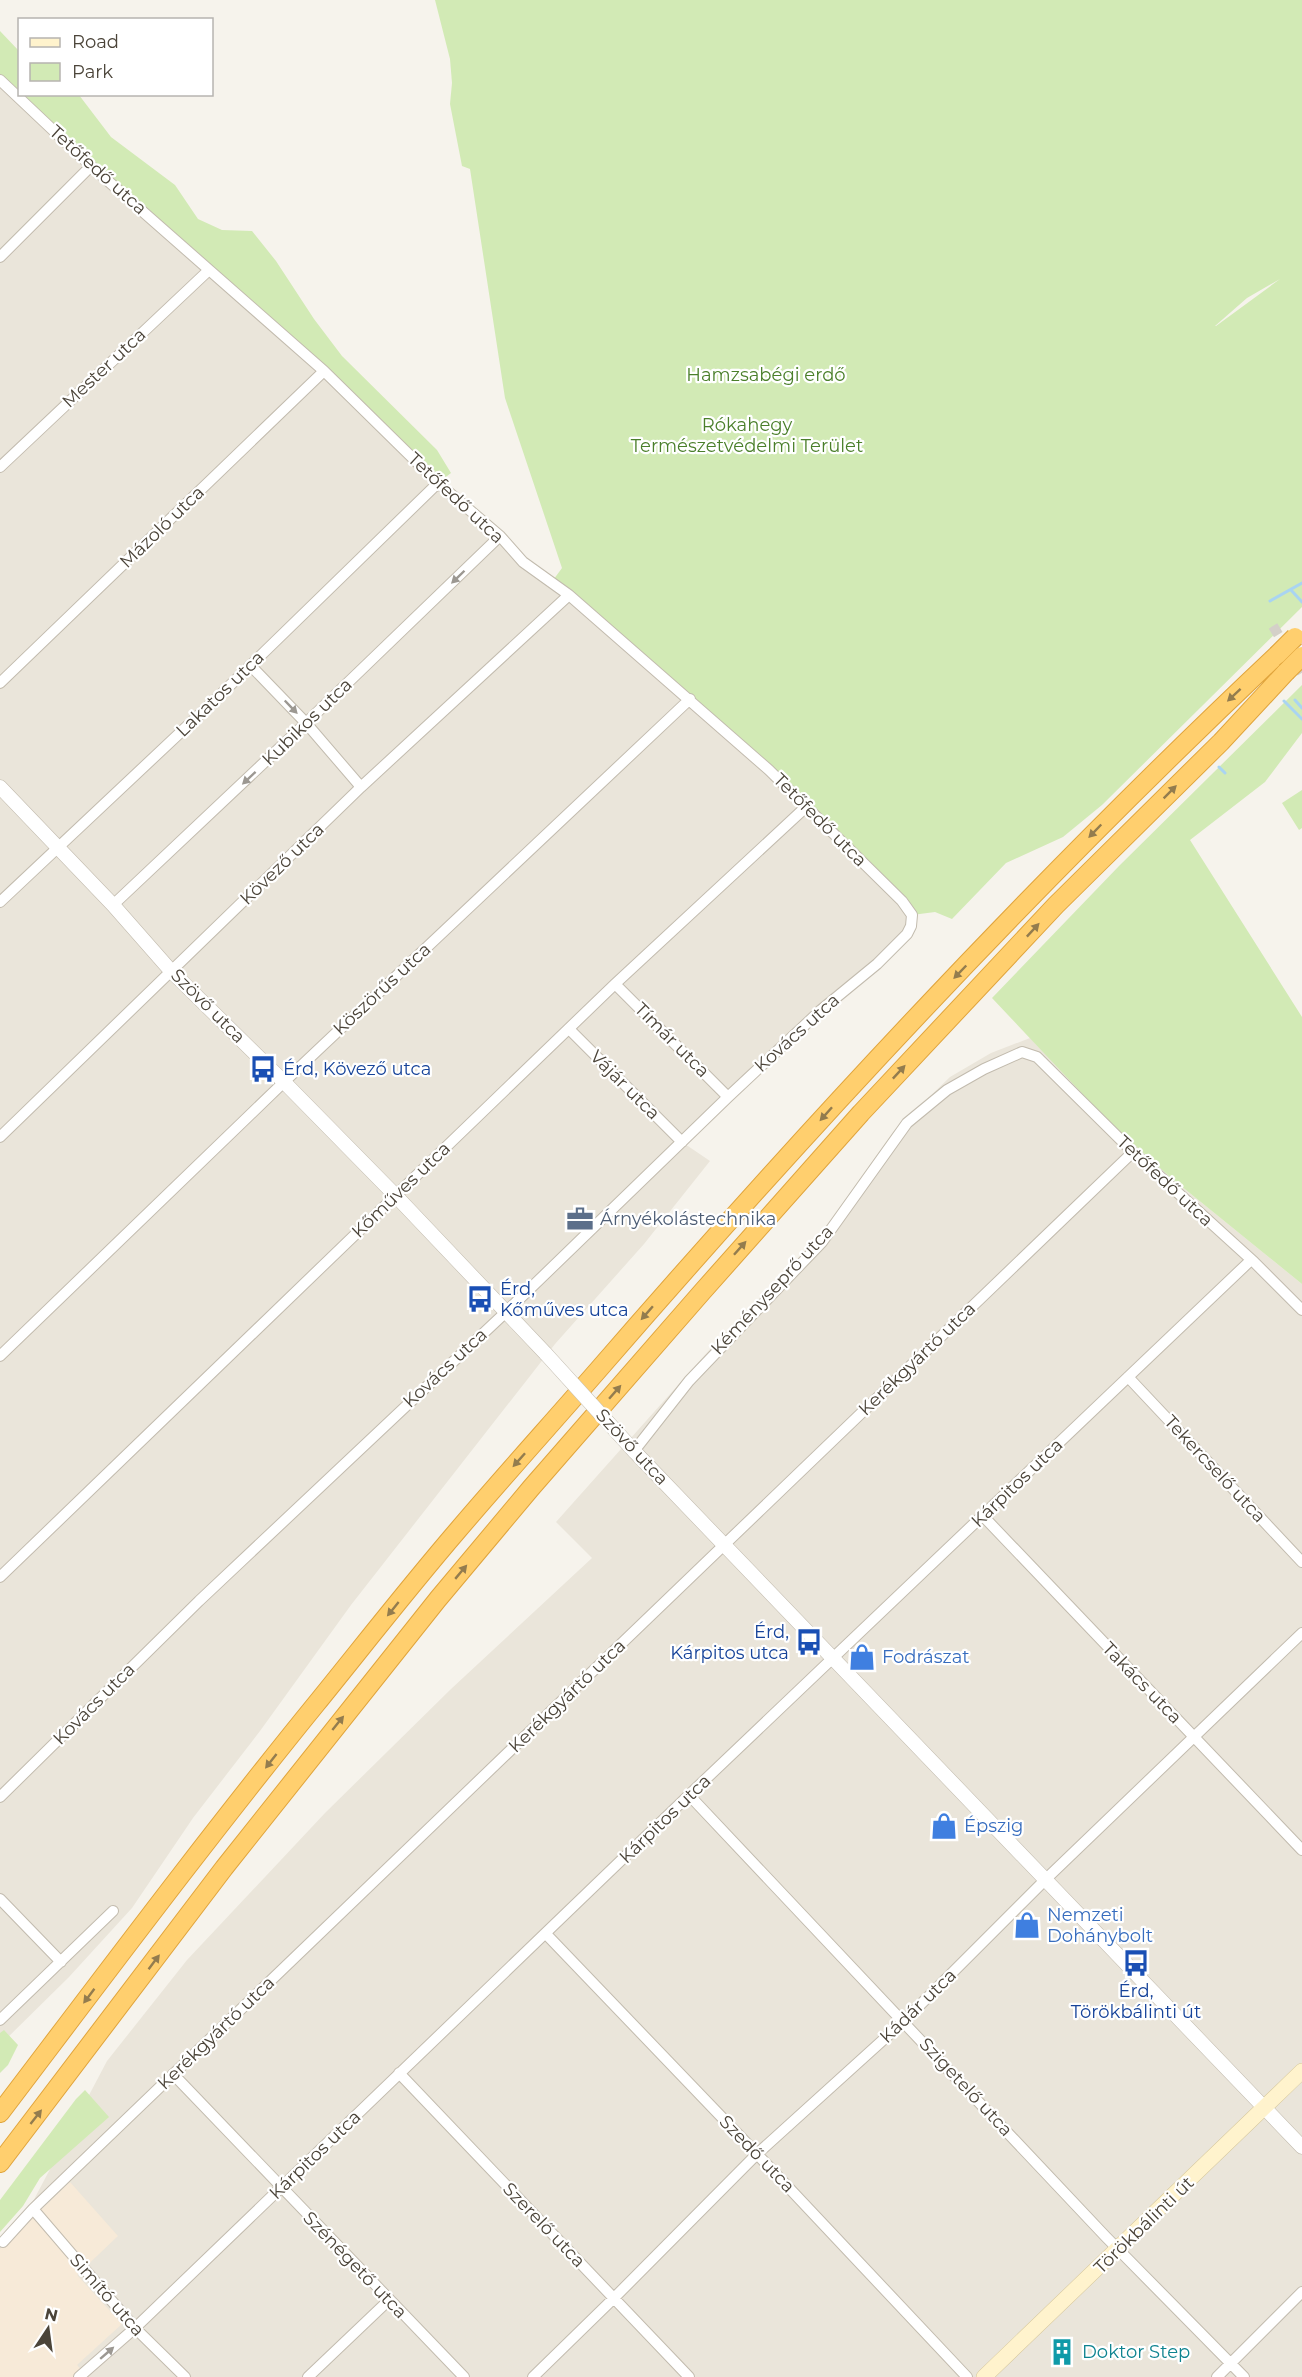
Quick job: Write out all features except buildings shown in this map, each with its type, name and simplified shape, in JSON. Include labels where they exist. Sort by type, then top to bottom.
[{"type":"highway","points":[[0,2113],[150,1915],[326,1691],[460,1528],[686,1269],[852,1085],[998,932],[1150,775],[1298,634]]},
{"type":"highway","points":[[0,2163],[224,1868],[438,1599],[531,1488],[868,1106],[1056,906],[1221,742],[1293,675],[1302,656]]},
{"type":"main road","name":"Törökbálinti út","points":[[984,2377],[1302,2071]]},
{"type":"street","name":"Tetőfedő utca","points":[[0,80],[91,166],[324,371],[438,483],[500,536],[523,562],[568,595],[690,699],[807,807],[902,901],[912,915]]},
{"type":"street","points":[[0,257],[91,166]]},
{"type":"street","name":"Mester utca","points":[[0,467],[209,270]]},
{"type":"street","name":"Mázoló utca","points":[[0,682],[324,371]]},
{"type":"street","name":"Lakatos utca","points":[[0,902],[438,483]]},
{"type":"street","name":"Kubikos utca","points":[[113,905],[500,536]]},
{"type":"street","name":"Kövező utca","points":[[0,1137],[361,787],[568,595]]},
{"type":"street","points":[[250,665],[306,723],[361,787]]},
{"type":"street","name":"Köszörűs utca","points":[[0,1356],[284,1082],[690,699]]},
{"type":"street","name":"Szövő utca","points":[[0,786],[113,905],[171,971],[284,1082],[507,1311],[634,1451],[1302,2146]]},
{"type":"street","name":"Kőműves utca","points":[[0,1577],[615,984],[807,807]]},
{"type":"street","name":"Kovács utca","points":[[0,1797],[199,1601],[507,1311],[728,1097],[821,1010],[877,964],[907,934],[911,926],[912,915]]},
{"type":"street","name":"Tímár utca","points":[[615,984],[728,1097]]},
{"type":"street","name":"Vájár utca","points":[[569,1029],[682,1142]]},
{"type":"street","name":"Kéményseprő utca","points":[[634,1451],[689,1380],[822,1242],[907,1123],[947,1090],[1017,1053],[1028,1053]]},
{"type":"street","name":"Tetőfedő utca","points":[[1028,1053],[1037,1057],[1133,1152],[1302,1310]]},
{"type":"street","name":"Kerékgyártó utca","points":[[3,2242],[33,2209],[1133,1152]]},
{"type":"street","name":"Kárpitos utca","points":[[79,2377],[135,2328],[689,1795],[1251,1260]]},
{"type":"street","name":"Tekercselő utca","points":[[1128,1377],[1302,1562]]},
{"type":"street","name":"Takács utca","points":[[983,1516],[1302,1850]]},
{"type":"street","name":"Kádár utca","points":[[533,2377],[757,2154],[904,2021],[1046,1879],[1302,1633]]},
{"type":"street","name":"Szigetelő utca","points":[[689,1795],[1119,2249],[1244,2377]]},
{"type":"street","points":[[0,1899],[61,1962]]},
{"type":"street","points":[[0,2020],[113,1911]]},
{"type":"street","name":"Szedő utca","points":[[546,1934],[967,2377]]},
{"type":"street","name":"Szerelő utca","points":[[399,2073],[689,2377]]},
{"type":"street","name":"Szénégető utca","points":[[173,2074],[464,2377]]},
{"type":"street","name":"Simító utca","points":[[33,2209],[135,2328],[185,2377]]},
{"type":"street","points":[[1217,2377],[1302,2292]]},
{"type":"street","points":[[308,2377],[389,2300]]},
{"type":"shaded area","points":[[0,80],[201,261],[438,483],[690,699],[902,901],[911,926],[682,1142],[710,1161],[644,1244],[555,1344],[351,1605],[260,1731],[193,1818],[132,1908],[69,1977],[0,2045]]},
{"type":"shaded area","points":[[1030,1038],[1106,1119],[1170,1177],[1302,1284],[1302,2377],[0,2377],[0,2240],[29,2209],[107,2061],[187,1960],[325,1813],[451,1689],[592,1558],[556,1522],[728,1329],[779,1282],[819,1237],[893,1132],[950,1077],[991,1053]]},
{"type":"shaded area","points":[[70,2182],[118,2236],[77,2275],[122,2324],[77,2365],[88,2377],[0,2377],[0,2249]]},
{"type":"green space","name":"Rókahegy Természetvédelmi Terület","points":[[435,0],[1302,0],[1302,607],[1102,805],[1063,837],[1006,863],[952,919],[935,912],[912,915],[807,806],[551,583],[562,568],[505,398],[470,169],[462,166],[450,104],[452,83],[450,59]],"holes":[[[1280,279],[1216,326],[1247,298]]]},
{"type":"green space","points":[[0,31],[18,50],[18,96],[80,96],[111,137],[175,185],[198,219],[222,230],[252,231],[276,261],[314,319],[342,356],[437,450],[451,473],[438,483],[0,80]]},
{"type":"green space","points":[[1302,685],[1302,733],[1265,782],[1190,840],[1302,1017],[1302,1284],[1170,1177],[1106,1119],[992,998],[1119,866]]},
{"type":"green space","points":[[1302,790],[1302,828],[1299,830],[1282,803]]},
{"type":"green space","points":[[4,2030],[18,2045],[8,2065],[0,2073],[0,2033]]},
{"type":"green space","points":[[85,2090],[109,2117],[40,2178],[23,2206],[0,2232],[0,2200]]},
{"type":"waterway","points":[[1270,601],[1302,583]]},
{"type":"waterway","points":[[1291,590],[1302,602]]},
{"type":"waterway","points":[[1295,700],[1302,708]]},
{"type":"waterway","points":[[1284,701],[1302,719]]},
{"type":"waterway","points":[[1219,767],[1225,773]]},
{"type":"tunnel","points":[[1273,626],[1302,673]]},
{"type":"place","name":"Érd, Kövező utca","points":[[263,1069]]},
{"type":"place","name":"Árnyékolástechnika","points":[[580,1219]]},
{"type":"place","name":"Érd, Kőműves utca","points":[[480,1299]]},
{"type":"place","name":"Érd, Kárpitos utca","points":[[809,1642]]},
{"type":"place","name":"Fodrászat","points":[[862,1657]]},
{"type":"place","name":"Épszig","points":[[944,1826]]},
{"type":"place","name":"Nemzeti Dohánybolt","points":[[1027,1925]]},
{"type":"place","name":"Érd, Törökbálinti út","points":[[1136,1963]]},
{"type":"place","name":"Doktor Step","points":[[1062,2352]]},
{"type":"park label","name":"Hamzsabégi erdő","points":[[766,375]]}]
